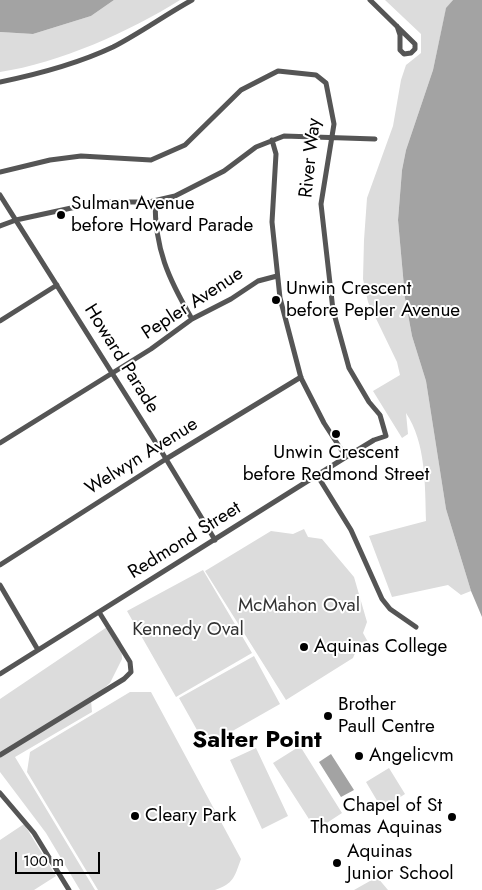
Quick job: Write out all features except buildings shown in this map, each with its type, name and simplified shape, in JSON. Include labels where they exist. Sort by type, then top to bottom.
[{"type":"street","points":[[0,82],[39,74],[80,61],[112,47],[192,0]]},
{"type":"street","points":[[370,0],[397,26],[415,44],[415,49],[412,52],[406,54],[400,50],[400,34],[397,26]]},
{"type":"street","name":"River Way","points":[[0,172],[50,160],[81,156],[153,159],[185,145],[241,90],[278,71],[314,74],[325,82],[334,124],[328,149],[321,204],[333,310],[349,368],[369,402],[380,415],[386,436]]},
{"type":"street","points":[[0,226],[16,220],[100,202],[155,201],[175,196],[224,171],[251,150],[272,140],[289,135],[375,139]]},
{"type":"street","points":[[272,140],[276,154],[272,222],[280,298],[298,361],[300,376],[324,423],[346,457]]},
{"type":"street","name":"Howard Parade","points":[[0,195],[215,540]]},
{"type":"street","points":[[155,201],[155,219],[160,250],[175,290],[192,319]]},
{"type":"street","name":"Pepler Avenue","points":[[0,443],[151,349],[192,319],[231,299],[258,281],[277,276]]},
{"type":"street","points":[[0,321],[57,285]]},
{"type":"street","name":"Welwyn Avenue","points":[[0,565],[300,376]]},
{"type":"street","name":"Redmond Street","points":[[0,674],[346,457],[374,440],[386,436]]},
{"type":"street","points":[[317,475],[351,530],[382,599],[396,614],[416,627]]},
{"type":"street","points":[[0,585],[38,650]]},
{"type":"street","points":[[0,755],[124,679],[130,672],[130,662],[99,612]]},
{"type":"street","points":[[0,793],[34,833],[69,890]]},
{"type":"green space","points":[[114,0],[180,0],[139,23],[93,45],[23,68],[0,72],[0,32],[33,34],[91,16]]},
{"type":"green space","points":[[385,0],[453,0],[446,9],[433,70],[406,150],[402,170],[398,220],[405,298],[412,336],[426,381],[446,509],[471,591],[461,595],[448,585],[392,597],[369,536],[426,521],[423,465],[413,425],[406,413],[408,434],[402,438],[373,391],[400,375],[397,362],[368,302],[363,279],[367,198],[393,126],[401,80],[406,65],[421,53],[421,34]]},
{"type":"green space","name":"McMahon Oval","points":[[304,529],[308,537],[322,539],[354,577],[367,622],[363,633],[368,642],[357,648],[353,658],[286,700],[205,571],[271,531],[293,534]]},
{"type":"green space","name":"Kennedy Oval","points":[[203,570],[252,653],[176,697],[127,611]]},
{"type":"green space","points":[[110,625],[121,642],[122,659],[110,683],[91,700],[92,712],[15,757],[95,890],[80,890],[46,833],[0,772],[0,699]]},
{"type":"green space","points":[[254,656],[280,704],[206,746],[179,698]]},
{"type":"green space","name":"Cleary Park","points":[[130,692],[151,692],[241,859],[237,871],[226,885],[215,890],[98,890],[27,772],[30,752]]},
{"type":"green space","points":[[300,746],[342,813],[316,830],[273,763]]},
{"type":"green space","points":[[256,748],[288,816],[262,829],[230,760]]},
{"type":"green space","points":[[389,768],[405,794],[382,809],[366,782]]},
{"type":"green space","points":[[24,824],[56,876],[34,890],[0,890],[0,840]]},
{"type":"green space","points":[[377,877],[388,890],[354,890]]},
{"type":"shaded area","points":[[0,0],[114,0],[91,16],[33,34],[0,32]]},
{"type":"shaded area","points":[[453,0],[482,0],[482,617],[471,591],[446,509],[426,381],[412,336],[405,298],[398,220],[402,170],[406,150],[433,70],[446,8]]},
{"type":"shaded area","points":[[331,754],[354,790],[341,797],[319,762]]},
{"type":"place","name":"Sulman Avenue before Howard Parade","points":[[61,215]]},
{"type":"place","name":"Unwin Crescent before Pepler Avenue","points":[[276,300]]},
{"type":"place","name":"Unwin Crescent before Redmond Street","points":[[336,434]]},
{"type":"place","name":"Aquinas College","points":[[304,647]]},
{"type":"place","name":"Brother Paull Centre","points":[[328,716]]},
{"type":"place","name":"Angelicvm","points":[[359,756]]},
{"type":"place","name":"Cleary Park","points":[[135,816]]},
{"type":"place","name":"Chapel of St Thomas Aquinas","points":[[452,817]]},
{"type":"place","name":"Aquinas Junior School","points":[[337,863]]},
{"type":"district","name":"Salter Point","points":[[257,741]]}]
